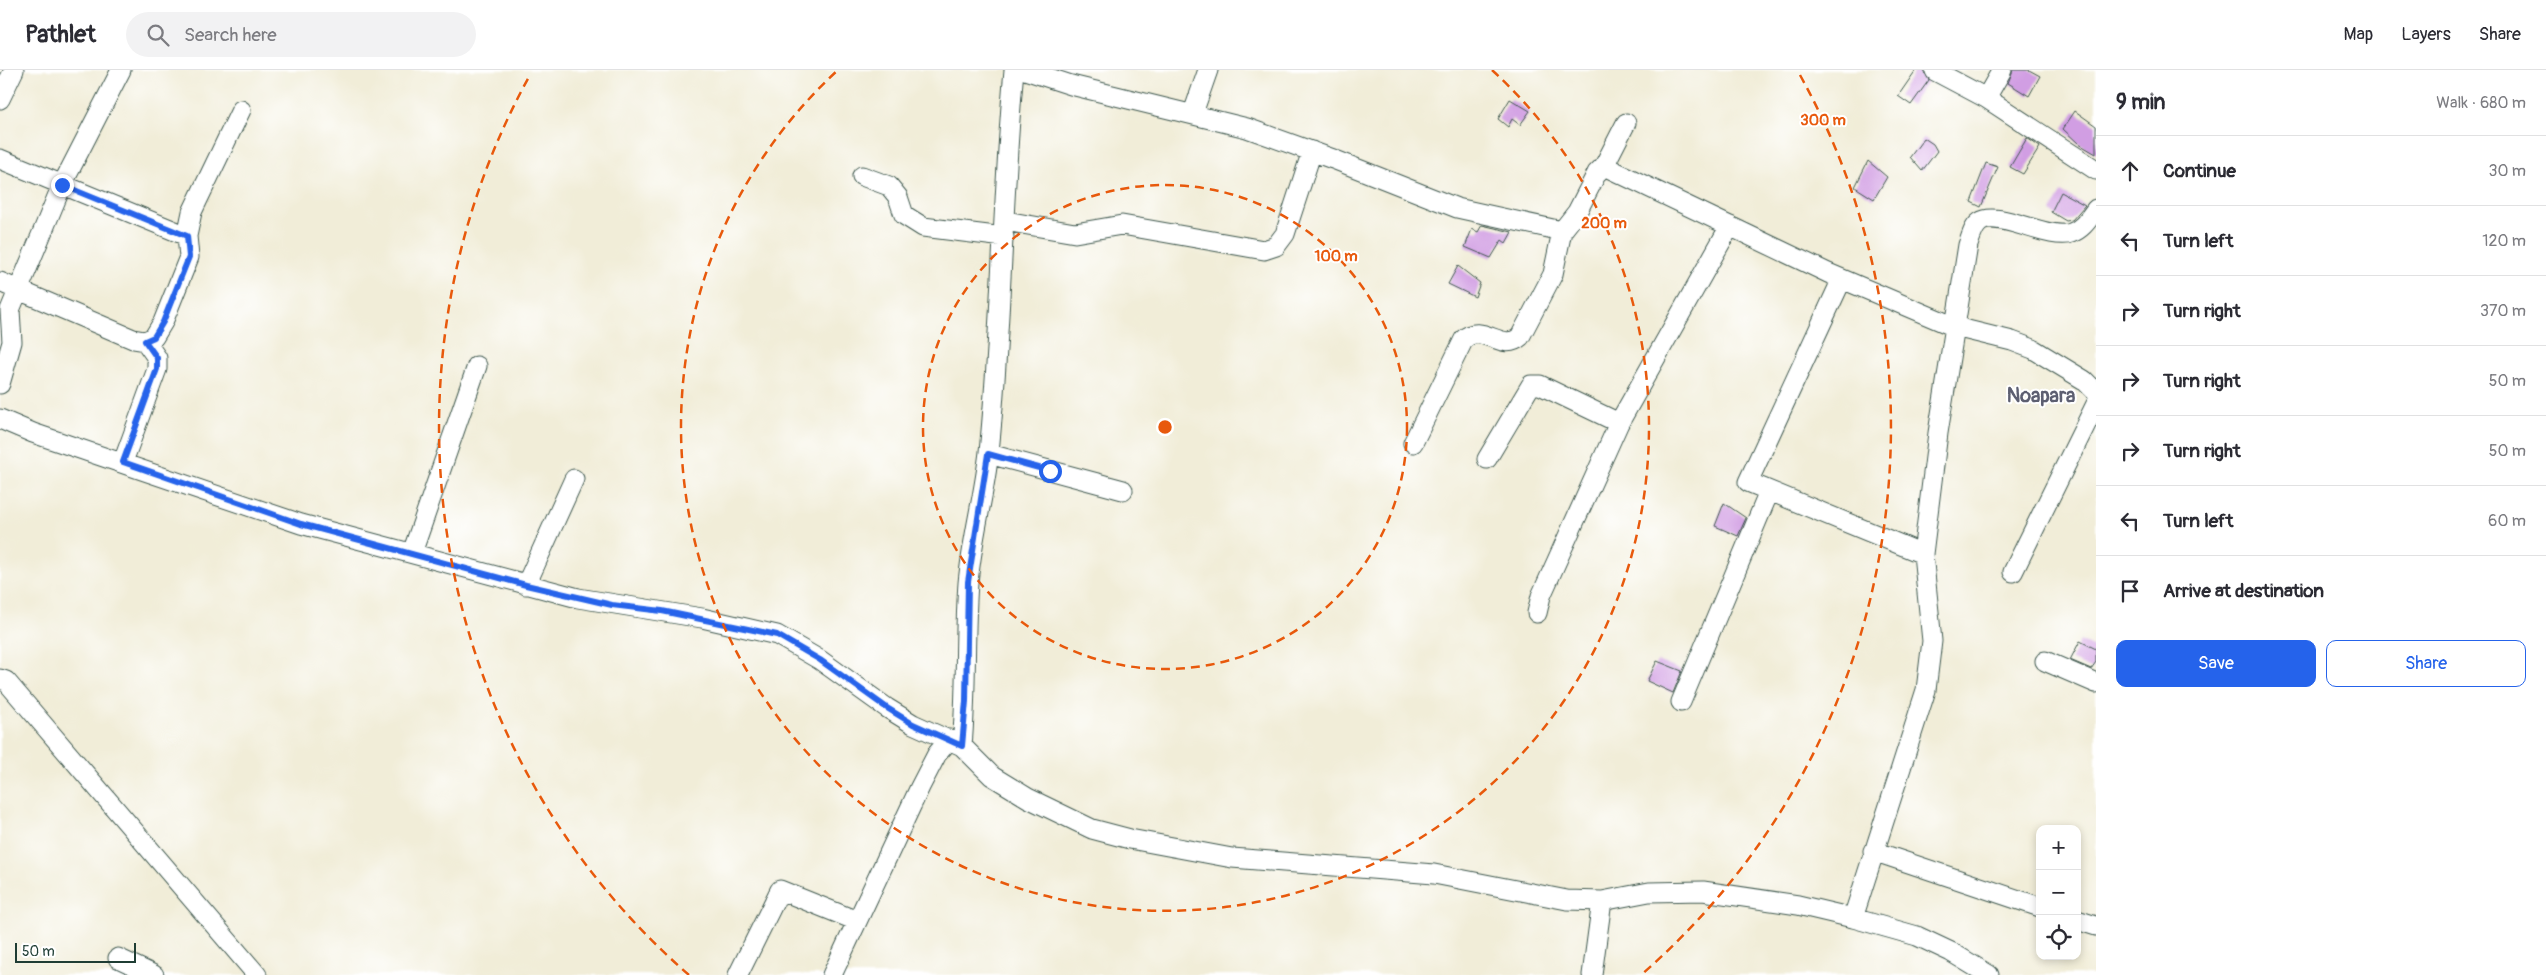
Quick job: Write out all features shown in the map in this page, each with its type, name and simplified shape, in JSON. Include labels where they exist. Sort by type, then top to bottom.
[{"type":"street","points":[[0,99],[14,70]]},
{"type":"street","points":[[0,384],[10,357],[12,342],[10,310],[62,185],[121,70]]},
{"type":"street","points":[[832,975],[937,754],[956,742],[966,701],[968,582],[988,454],[1005,229],[1009,118],[1014,70]]},
{"type":"street","points":[[1025,70],[1070,85],[1247,128],[1312,151],[1457,208],[1562,231]]},
{"type":"street","points":[[1194,114],[1208,70]]},
{"type":"street","points":[[1986,98],[2002,70]]},
{"type":"street","points":[[1936,71],[1986,98],[2096,170]]},
{"type":"street","points":[[0,282],[133,339],[145,341],[154,337],[189,257],[187,236],[192,212],[240,110]]},
{"type":"street","points":[[1414,444],[1464,339],[1469,334],[1477,333],[1508,343],[1514,342],[1520,337],[1552,274],[1562,231],[1576,212],[1597,173],[1604,166],[1626,123]]},
{"type":"street","points":[[862,176],[889,186],[898,197],[904,214],[923,227],[1075,233],[1122,225],[1264,250],[1276,246],[1285,234],[1312,151]]},
{"type":"street","points":[[0,159],[187,236]]},
{"type":"street","points":[[1604,166],[1842,279],[1955,327],[2012,341],[2033,350],[2084,380],[2096,392]]},
{"type":"street","points":[[1853,918],[1926,690],[1930,667],[1932,641],[1923,554],[1938,433],[1968,246],[1974,229],[1981,221],[1992,218],[2057,234],[2070,233],[2083,227],[2096,209]]},
{"type":"street","points":[[1537,613],[1542,596],[1620,424],[1730,226]]},
{"type":"street","points":[[1842,279],[1748,482],[1923,554]]},
{"type":"street","points":[[123,462],[157,369],[157,358],[145,341]]},
{"type":"street","points":[[412,553],[477,366]]},
{"type":"street","points":[[1487,459],[1532,385],[1540,385],[1620,424]]},
{"type":"street","points":[[2013,572],[2095,411]]},
{"type":"street","points":[[0,419],[33,433],[301,524],[603,604],[670,612],[777,635],[820,660],[900,716],[933,734],[956,742],[992,776],[1028,798],[1092,829],[1130,839],[1232,858],[1434,874],[1567,900],[1602,901],[1649,892],[1703,891],[1798,905],[1917,936],[1951,952],[1989,975]]},
{"type":"street","points":[[988,454],[1123,490]]},
{"type":"street","points":[[526,585],[574,479]]},
{"type":"street","points":[[1680,702],[1769,492]]},
{"type":"street","points":[[2045,661],[2096,683]]},
{"type":"street","points":[[0,679],[6,681],[257,975]]},
{"type":"street","points":[[1873,851],[2036,906]]},
{"type":"street","points":[[738,975],[780,890],[857,921]]},
{"type":"street","points":[[1592,975],[1602,901]]},
{"type":"street","points":[[2081,921],[2096,926]]},
{"type":"street","points":[[118,958],[154,975]]},
{"type":"building","points":[[1916,70],[1924,70],[1929,80],[1911,105],[1898,96]]},
{"type":"building","points":[[2013,70],[2029,70],[2040,76],[2029,96],[2008,83]]},
{"type":"building","points":[[1510,99],[1530,111],[1520,125],[1512,119],[1508,127],[1498,119]]},
{"type":"building","points":[[2075,111],[2096,126],[2096,154],[2079,144],[2063,129]]},
{"type":"building","points":[[1924,138],[1933,144],[1937,151],[1922,171],[1910,157]]},
{"type":"building","points":[[2027,138],[2040,147],[2023,174],[2010,167]]},
{"type":"building","points":[[1868,161],[1887,177],[1874,199],[1855,187]]},
{"type":"building","points":[[1986,163],[1998,167],[1981,207],[1971,202]]},
{"type":"building","points":[[2061,192],[2085,205],[2072,220],[2066,221],[2051,212]]},
{"type":"building","points":[[1482,225],[1512,232],[1506,243],[1502,240],[1491,258],[1465,247],[1472,229],[1478,232]]},
{"type":"building","points":[[1458,266],[1480,283],[1475,297],[1448,284]]},
{"type":"building","points":[[1724,503],[1746,518],[1738,536],[1715,526]]},
{"type":"building","points":[[2080,641],[2096,649],[2096,662],[2091,669],[2070,660]]},
{"type":"building","points":[[1657,661],[1682,671],[1673,693],[1647,681]]},
{"type":"district","name":"Noapara","points":[[2041,395]]},
{"type":"route","points":[[62,185],[187,236],[190,249],[189,257],[163,322],[154,337],[145,341],[157,358],[157,369],[123,462],[200,491],[301,524],[526,585],[612,605],[702,618],[777,635],[793,642],[913,724],[962,746],[966,701],[968,582],[988,454],[1050,471]]}]
